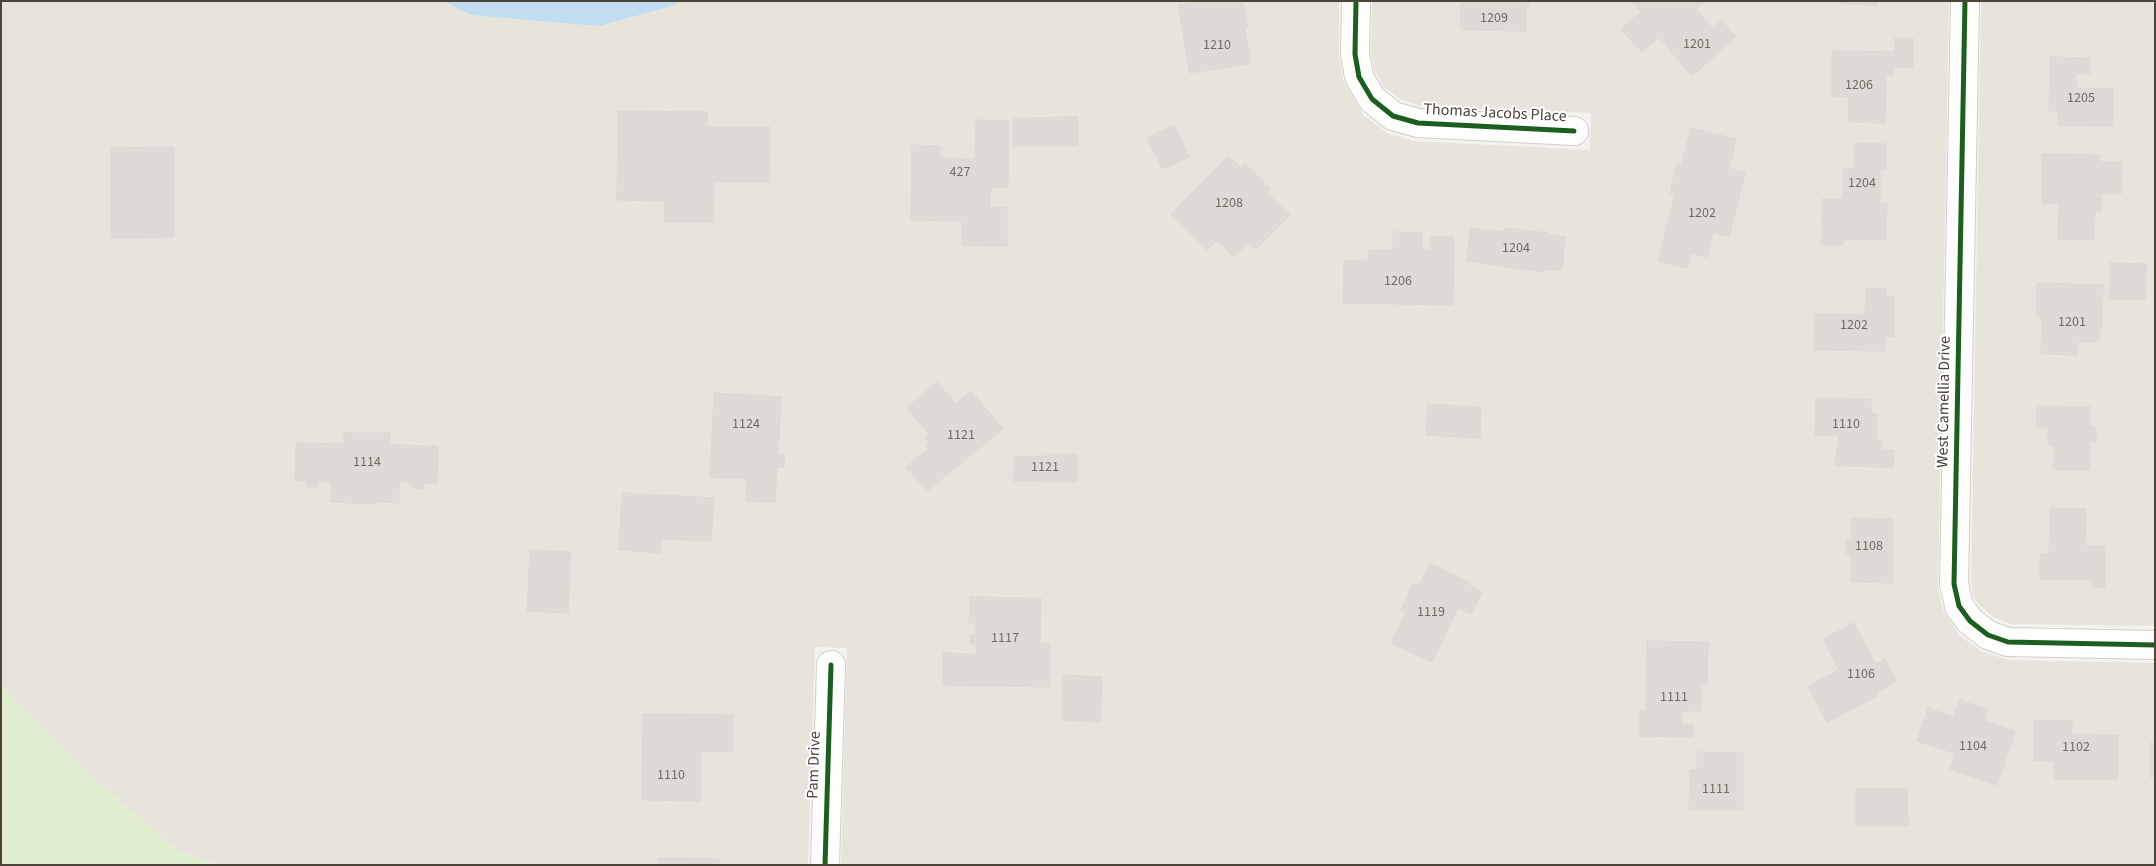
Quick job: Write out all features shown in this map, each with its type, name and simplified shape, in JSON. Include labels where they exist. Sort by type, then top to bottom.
[{"type":"street","name":"Thomas Jacobs Place","points":[[1356,1],[1355,54],[1359,77],[1372,100],[1393,116],[1418,123],[1574,131]]},
{"type":"street","name":"West Camellia Drive","points":[[1965,1],[1954,584],[1959,606],[1970,621],[1988,635],[2008,642],[2148,645]]},
{"type":"street","name":"Pam Drive","points":[[825,865],[831,666]]},
{"type":"shaded area","points":[[1,1],[443,1],[471,15],[674,5],[679,1],[1339,1],[1339,54],[1343,81],[1363,115],[1389,134],[1414,141],[1590,150],[1591,113],[1420,106],[1400,99],[1384,87],[1374,70],[1371,52],[1372,1],[1949,1],[1938,589],[1943,610],[1961,637],[1983,652],[2008,660],[2155,663],[2155,865],[841,865],[847,648],[815,647],[808,865],[218,865],[177,850],[86,772],[1,687]]},
{"type":"shaded area","points":[[1981,1],[2155,1],[2155,626],[2011,624],[1995,618],[1981,607],[1974,598],[1971,582]]},
{"type":"green space","points":[[1,687],[86,772],[177,850],[218,865],[1,865]]},
{"type":"water","points":[[443,1],[679,1],[675,5],[599,26],[471,15]]},
{"type":"building","points":[[1198,1],[1243,1],[1248,28],[1245,28],[1251,63],[1190,73],[1178,5]]},
{"type":"building","points":[[1461,1],[1529,1],[1529,8],[1526,8],[1526,31],[1461,30]]},
{"type":"building","points":[[1632,1],[1705,1],[1696,9],[1712,28],[1721,20],[1736,37],[1692,76],[1659,37],[1642,52],[1621,29],[1641,12]]},
{"type":"building","points":[[1841,1],[1877,1],[1877,5],[1841,4]]},
{"type":"building","points":[[2054,1],[2120,1],[2120,3]]},
{"type":"building","points":[[1895,38],[1913,38],[1913,68],[1894,68],[1894,75],[1886,75],[1885,123],[1848,122],[1849,97],[1832,96],[1832,51],[1895,52]]},
{"type":"building","points":[[2050,57],[2090,58],[2090,74],[2076,73],[2076,88],[2113,88],[2113,126],[2058,125],[2058,111],[2049,111]]},
{"type":"building","points":[[618,111],[707,112],[707,127],[770,127],[769,182],[714,182],[713,222],[664,222],[665,201],[617,200]]},
{"type":"building","points":[[1078,117],[1078,146],[1013,146],[1013,118]]},
{"type":"building","points":[[976,120],[1009,120],[1008,187],[991,187],[990,207],[1007,207],[1007,246],[962,245],[962,221],[911,220],[912,145],[940,146],[940,158],[975,159]]},
{"type":"building","points":[[1174,125],[1189,157],[1163,169],[1147,138]]},
{"type":"building","points":[[1691,128],[1736,139],[1729,168],[1745,173],[1729,237],[1713,233],[1707,257],[1691,253],[1687,268],[1658,261],[1675,194],[1670,193],[1677,163],[1682,164]]},
{"type":"building","points":[[1855,143],[1886,144],[1886,169],[1880,169],[1880,203],[1887,203],[1886,240],[1843,240],[1843,245],[1821,245],[1822,199],[1843,199],[1844,169],[1854,169]]},
{"type":"building","points":[[174,147],[174,237],[111,238],[111,148]]},
{"type":"building","points":[[2042,154],[2100,155],[2100,162],[2122,162],[2121,194],[2095,194],[2095,196],[2101,196],[2101,211],[2095,211],[2094,240],[2058,239],[2059,204],[2042,204]]},
{"type":"building","points":[[1228,156],[1241,168],[1245,163],[1271,189],[1267,193],[1290,215],[1256,249],[1249,242],[1234,257],[1217,240],[1207,250],[1171,214]]},
{"type":"building","points":[[1470,228],[1505,232],[1505,228],[1565,237],[1562,270],[1544,269],[1544,272],[1467,261]]},
{"type":"building","points":[[1393,232],[1422,232],[1422,250],[1430,250],[1431,237],[1454,237],[1453,305],[1343,303],[1344,260],[1368,260],[1368,251],[1390,250],[1393,252]]},
{"type":"building","points":[[2110,263],[2147,264],[2145,300],[2109,299]]},
{"type":"building","points":[[2037,283],[2103,285],[2102,328],[2099,328],[2099,342],[2077,342],[2077,355],[2041,354],[2042,318],[2037,318]]},
{"type":"building","points":[[1866,288],[1886,289],[1886,296],[1894,296],[1894,337],[1885,336],[1885,351],[1814,350],[1815,314],[1865,315]]},
{"type":"building","points":[[937,382],[956,404],[971,391],[1003,429],[927,491],[906,467],[928,449],[926,446],[930,443],[925,438],[929,434],[907,408]]},
{"type":"building","points":[[714,393],[781,397],[778,454],[785,455],[784,468],[777,467],[775,502],[746,501],[747,479],[710,477]]},
{"type":"building","points":[[1816,398],[1871,399],[1871,413],[1877,414],[1876,441],[1882,442],[1882,450],[1894,450],[1893,467],[1835,466],[1839,436],[1815,436]]},
{"type":"building","points":[[1428,404],[1481,407],[1480,438],[1426,435]]},
{"type":"building","points":[[2037,406],[2091,407],[2090,427],[2096,427],[2096,442],[2090,441],[2090,470],[2053,470],[2054,446],[2048,445],[2048,428],[2037,428]]},
{"type":"building","points":[[344,433],[390,433],[390,445],[438,446],[437,483],[424,483],[424,489],[412,488],[412,483],[399,482],[399,503],[376,502],[376,504],[331,502],[332,482],[319,482],[318,487],[307,487],[307,481],[295,481],[296,443],[344,444]]},
{"type":"building","points":[[1048,454],[1077,454],[1077,482],[1013,481],[1014,456],[1048,456]]},
{"type":"building","points":[[622,493],[714,498],[711,541],[661,539],[660,553],[619,550]]},
{"type":"building","points":[[2050,508],[2086,509],[2085,546],[2105,546],[2105,587],[2093,587],[2093,579],[2040,579],[2040,554],[2049,554]]},
{"type":"building","points":[[1852,518],[1892,519],[1892,583],[1851,582],[1852,555],[1846,554],[1846,540],[1852,540]]},
{"type":"building","points":[[530,550],[571,552],[568,613],[527,611]]},
{"type":"building","points":[[1430,563],[1470,583],[1469,585],[1482,592],[1471,614],[1458,608],[1432,662],[1391,643],[1406,612],[1401,610],[1413,584],[1419,586]]},
{"type":"building","points":[[970,597],[1041,598],[1040,643],[1050,644],[1050,687],[943,685],[943,653],[976,654],[976,644],[970,644],[971,635],[976,635],[976,623],[969,623]]},
{"type":"building","points":[[1854,623],[1875,664],[1885,659],[1897,681],[1875,693],[1877,696],[1827,722],[1808,686],[1839,670],[1823,639]]},
{"type":"building","points":[[1647,641],[1708,642],[1707,685],[1701,685],[1701,711],[1682,711],[1682,724],[1693,724],[1693,737],[1640,736],[1640,710],[1646,710]]},
{"type":"building","points":[[1063,675],[1102,677],[1100,722],[1062,720]]},
{"type":"building","points":[[1960,700],[1988,710],[1985,721],[2015,731],[1997,785],[1950,769],[1955,753],[1917,741],[1928,708],[1954,717]]},
{"type":"building","points":[[643,714],[733,715],[732,752],[700,751],[700,801],[642,800]]},
{"type":"building","points":[[2034,720],[2072,720],[2072,734],[2118,735],[2118,779],[2054,779],[2054,761],[2034,761]]},
{"type":"building","points":[[2150,743],[2155,743],[2155,777],[2150,777]]},
{"type":"building","points":[[1697,752],[1743,752],[1743,810],[1689,810],[1690,770],[1697,770]]},
{"type":"building","points":[[1856,789],[1907,789],[1908,826],[1856,826]]},
{"type":"building","points":[[658,858],[719,859],[719,865],[658,865]]},
{"type":"cycle path","points":[[1356,1],[1355,54],[1359,77],[1372,99],[1393,116],[1418,123],[1574,131]]},
{"type":"cycle path","points":[[1965,1],[1954,584],[1959,606],[1970,621],[1988,635],[2008,642],[2155,645]]},
{"type":"cycle path","points":[[825,865],[831,665]]}]
